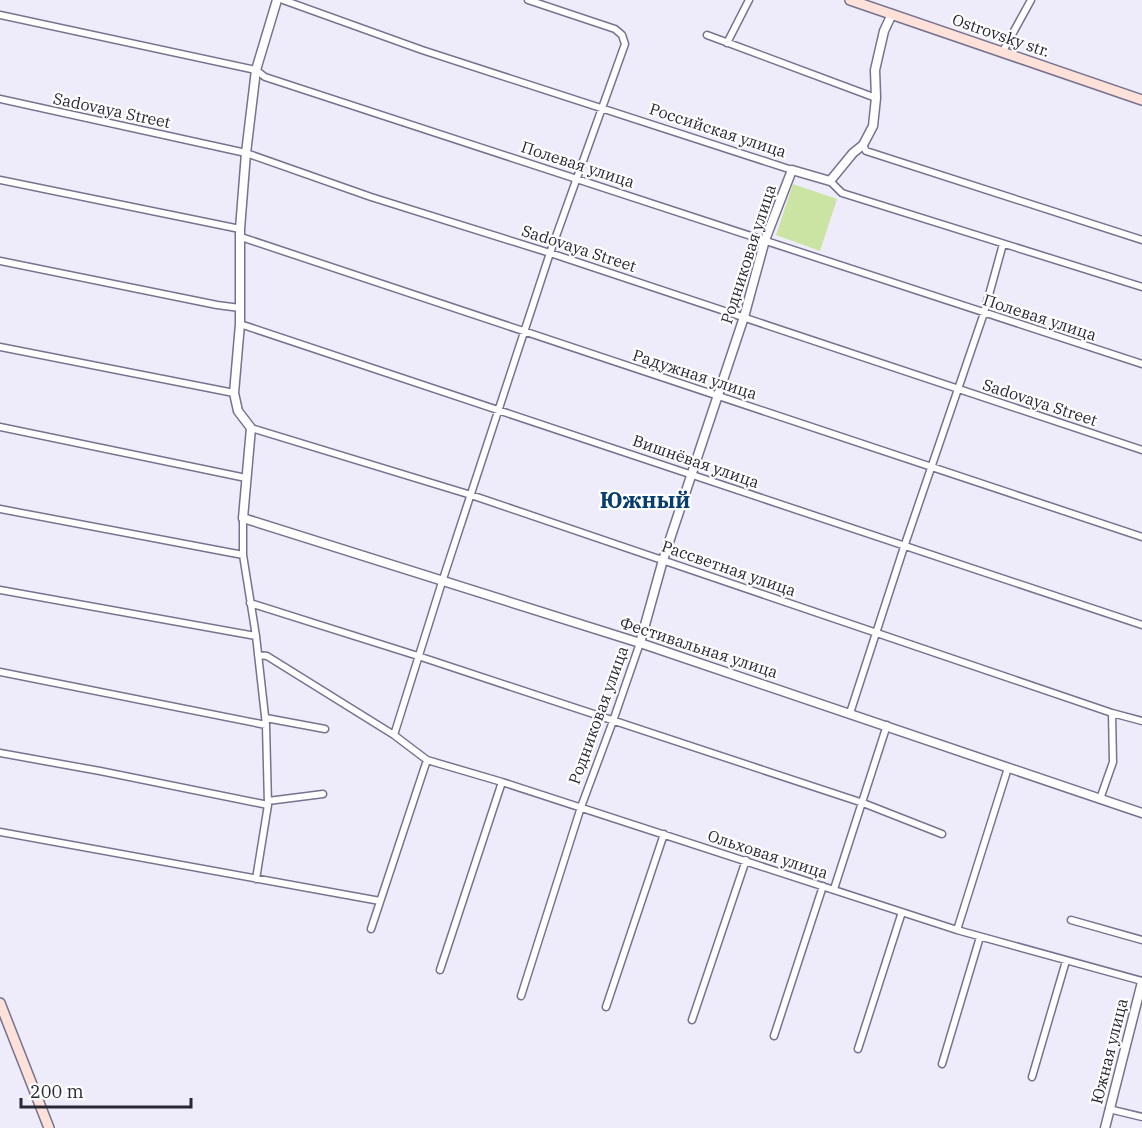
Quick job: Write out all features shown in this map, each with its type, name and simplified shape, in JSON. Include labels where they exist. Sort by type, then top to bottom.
[{"type":"main road","name":"Ostrovsky str.","points":[[850,0],[1142,100]]},
{"type":"main road","points":[[0,1003],[49,1128]]},
{"type":"street","points":[[256,879],[268,803],[266,722],[256,636],[243,555],[243,518],[251,428],[238,411],[234,393],[240,324],[240,233],[246,153],[256,70],[277,0]]},
{"type":"street","name":"Российская улица","points":[[283,0],[422,50],[830,181],[843,193],[1142,286]]},
{"type":"street","points":[[394,735],[550,253],[625,44],[622,35],[615,29],[528,0]]},
{"type":"street","points":[[727,43],[749,0]]},
{"type":"street","points":[[1003,51],[1031,0]]},
{"type":"street","points":[[830,181],[853,153],[863,145],[873,126],[876,98],[875,70],[884,31],[892,14]]},
{"type":"street","name":"Полевая улица","points":[[0,15],[256,70],[266,77],[1142,364]]},
{"type":"street","points":[[707,35],[876,98]]},
{"type":"street","name":"Sadovaya Street","points":[[0,99],[246,153],[371,197],[550,253],[1142,450]]},
{"type":"street","points":[[863,145],[866,151],[1142,240]]},
{"type":"street","name":"Родниковая улица","points":[[520,996],[581,807],[614,722],[640,643],[663,560],[744,317],[765,240],[792,170]]},
{"type":"street","name":"Радужная улица","points":[[0,180],[240,233],[717,396],[1142,537]]},
{"type":"street","points":[[850,712],[984,313],[1003,244]]},
{"type":"street","points":[[0,261],[240,308]]},
{"type":"street","name":"Вишнёвая улица","points":[[240,324],[1142,625]]},
{"type":"street","points":[[0,346],[234,393]]},
{"type":"street","points":[[0,427],[246,478]]},
{"type":"street","name":"Рассветная улица","points":[[251,428],[471,495],[1112,713],[1142,721]]},
{"type":"street","points":[[0,509],[243,555]]},
{"type":"street","name":"Фестивальная улица","points":[[243,518],[640,643],[850,712],[1142,813]]},
{"type":"street","points":[[0,591],[256,636]]},
{"type":"street","points":[[250,603],[863,803],[942,834]]},
{"type":"street","name":"Ольховая улица","points":[[258,655],[267,656],[394,735],[426,760],[581,807],[957,930],[1142,981]]},
{"type":"street","points":[[0,672],[266,722],[325,729]]},
{"type":"street","points":[[1100,799],[1113,762],[1112,713]]},
{"type":"street","points":[[834,889],[887,726]]},
{"type":"street","points":[[0,753],[268,803],[323,794]]},
{"type":"street","points":[[371,929],[426,760]]},
{"type":"street","points":[[957,930],[1008,768]]},
{"type":"street","points":[[440,970],[502,782]]},
{"type":"street","points":[[0,832],[380,901]]},
{"type":"street","points":[[606,1007],[664,834]]},
{"type":"street","points":[[692,1020],[746,860]]},
{"type":"street","points":[[774,1036],[823,886]]},
{"type":"street","points":[[858,1049],[902,912]]},
{"type":"street","points":[[1071,920],[1142,940]]},
{"type":"street","points":[[942,1064],[980,937]]},
{"type":"street","points":[[1032,1077],[1066,961]]},
{"type":"street","name":"Южная улица","points":[[1105,1128],[1142,981]]},
{"type":"street","points":[[1109,1109],[1142,1117]]},
{"type":"green space","points":[[793,184],[837,199],[820,251],[776,235]]},
{"type":"district","name":"Южный","points":[[645,499]]}]
